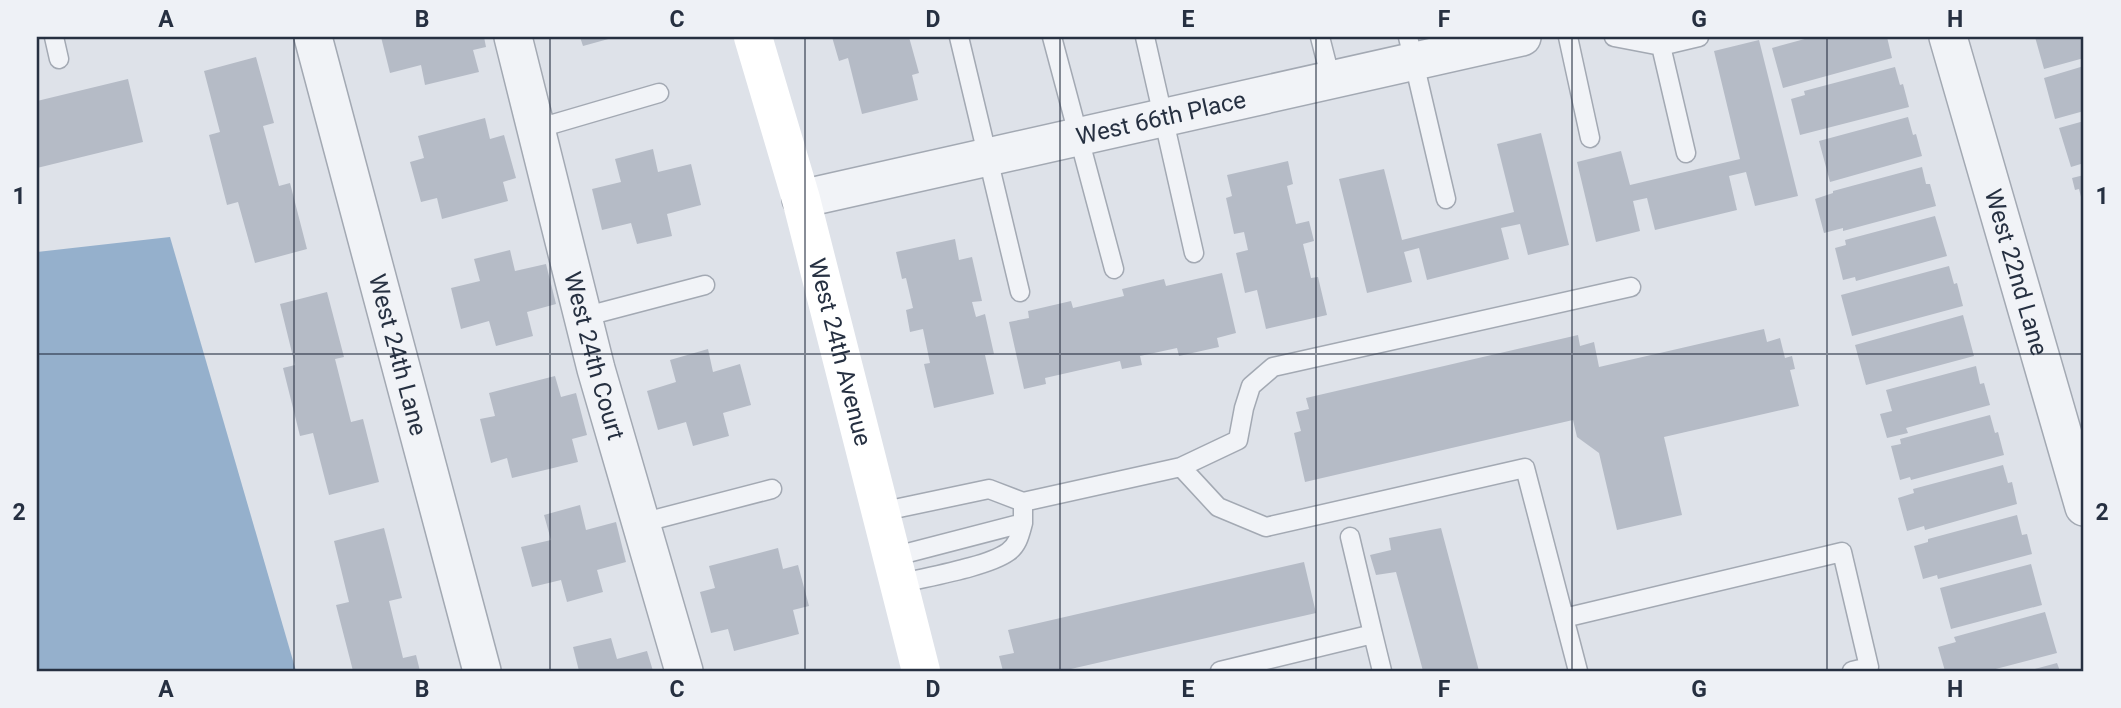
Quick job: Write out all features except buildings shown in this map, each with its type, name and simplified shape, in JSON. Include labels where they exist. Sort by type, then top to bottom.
[{"type":"street","name":"West 24th Lane","points":[[313,37],[482,671]]},
{"type":"street","name":"West 24th Court","points":[[513,37],[596,369],[684,671]]},
{"type":"street","name":"West 24th Avenue","points":[[753,37],[801,199],[921,671]]},
{"type":"street","name":"West 22nd Lane","points":[[1948,37],[2084,507]]},
{"type":"street","name":"West 66th Place","points":[[801,199],[1331,80],[1411,49],[1510,38]]},
{"type":"lane","points":[[54,37],[59,59]]},
{"type":"lane","points":[[959,37],[1020,292]]},
{"type":"lane","points":[[1052,37],[1114,269]]},
{"type":"lane","points":[[1145,37],[1194,253]]},
{"type":"lane","points":[[1320,37],[1331,80]]},
{"type":"lane","points":[[1568,37],[1591,138]]},
{"type":"lane","points":[[1614,37],[1661,46],[1699,37]]},
{"type":"lane","points":[[1661,46],[1686,153]]},
{"type":"lane","points":[[1411,49],[1446,199]]},
{"type":"lane","points":[[536,129],[659,93]]},
{"type":"lane","points":[[583,317],[705,285]]},
{"type":"lane","points":[[880,512],[989,489],[1023,502],[1181,467],[1238,440],[1251,386],[1273,367],[1632,287]]},
{"type":"lane","points":[[1181,467],[1218,507],[1266,527],[1525,468],[1578,671]]},
{"type":"lane","points":[[641,523],[772,489]]},
{"type":"lane","points":[[895,570],[985,562],[1009,552],[1017,542],[1023,523],[1023,502]]},
{"type":"lane","points":[[895,570],[1023,523]]},
{"type":"lane","points":[[1350,537],[1382,671]]},
{"type":"lane","points":[[1564,618],[1842,552],[1869,667],[1852,671]]},
{"type":"lane","points":[[1220,671],[1373,635]]},
{"type":"water","points":[[170,237],[296,671],[37,671],[37,252]]}]
